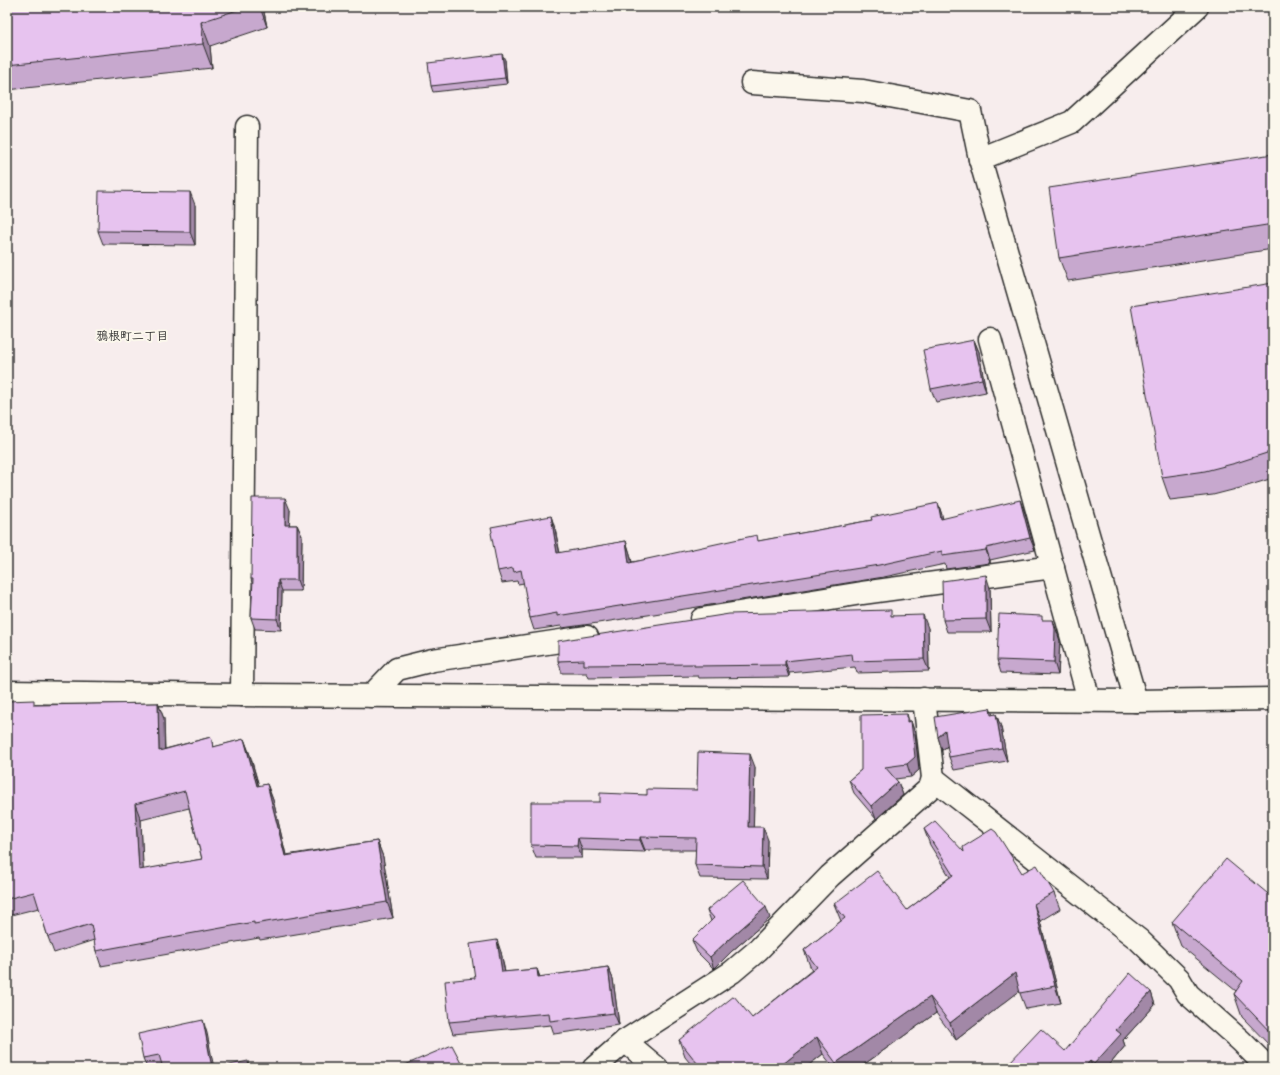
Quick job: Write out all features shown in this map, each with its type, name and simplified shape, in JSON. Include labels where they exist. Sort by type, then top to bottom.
[{"type":"street","points":[[980,159],[1072,122],[1197,7]]},
{"type":"street","points":[[752,83],[864,91],[970,111],[980,159],[1136,701]]},
{"type":"street","points":[[242,695],[247,127]]},
{"type":"street","points":[[990,339],[1089,700]]},
{"type":"street","points":[[684,622],[862,593],[1053,568]]},
{"type":"street","points":[[371,696],[397,669],[434,660],[607,634]]},
{"type":"street","points":[[7,692],[1136,701],[1273,699]]},
{"type":"street","points":[[594,1068],[626,1041],[732,972],[758,950],[830,876],[930,788],[933,778],[924,699]]},
{"type":"street","points":[[933,778],[1139,940],[1179,979],[1188,994],[1241,1041],[1268,1068]]},
{"type":"street","points":[[626,1041],[657,1068]]},
{"type":"building","points":[[7,7],[246,7],[201,22],[203,44],[7,65]]},
{"type":"building","points":[[502,54],[505,78],[431,86],[428,63]]},
{"type":"building","points":[[1273,154],[1273,224],[1059,258],[1049,188]]},
{"type":"building","points":[[99,191],[190,192],[190,232],[98,231]]},
{"type":"building","points":[[1273,283],[1273,451],[1205,471],[1162,477],[1131,306]]},
{"type":"building","points":[[974,340],[982,379],[931,389],[923,350]]},
{"type":"building","points":[[252,498],[285,498],[285,525],[297,525],[297,580],[278,580],[277,619],[251,618],[253,579],[251,579]]},
{"type":"building","points":[[1020,500],[1030,538],[986,548],[986,550],[942,556],[942,551],[879,565],[557,616],[557,613],[530,618],[521,570],[514,572],[513,568],[498,571],[491,533],[491,527],[551,516],[557,553],[626,541],[629,563],[757,535],[758,541],[872,520],[871,517],[938,503],[941,519]]},
{"type":"building","points":[[986,575],[986,619],[943,620],[942,581]]},
{"type":"building","points":[[891,610],[891,616],[923,615],[924,659],[853,661],[852,654],[785,661],[785,665],[694,666],[694,664],[584,665],[584,660],[558,661],[558,641],[729,614]]},
{"type":"building","points":[[999,614],[1042,616],[1042,620],[1053,620],[1055,629],[1054,662],[997,660]]},
{"type":"building","points":[[34,700],[34,705],[158,703],[159,751],[211,737],[213,747],[244,739],[257,786],[267,784],[285,856],[377,841],[387,902],[254,924],[254,922],[96,951],[91,924],[48,937],[34,892],[7,899],[7,701]],"holes":[[[185,791],[202,859],[139,870],[135,804]]]},
{"type":"building","points":[[990,708],[991,715],[996,714],[1002,748],[949,757],[945,731],[938,737],[935,717]]},
{"type":"building","points":[[907,714],[907,722],[911,721],[915,757],[907,764],[885,767],[898,782],[871,806],[849,780],[861,770],[861,715]]},
{"type":"building","points":[[698,752],[750,754],[748,827],[763,827],[762,867],[695,865],[696,838],[640,837],[640,840],[578,838],[577,846],[531,845],[531,802],[600,802],[600,793],[647,795],[647,789],[697,790]]},
{"type":"building","points":[[935,821],[964,852],[963,847],[992,829],[996,832],[1022,873],[1037,865],[1054,893],[1034,904],[1055,986],[1020,993],[1015,973],[950,1023],[930,997],[836,1063],[817,1037],[778,1068],[701,1068],[679,1040],[734,996],[752,1018],[817,967],[804,950],[845,918],[834,904],[877,871],[907,910],[953,875],[924,829]]},
{"type":"building","points":[[1226,859],[1273,898],[1273,1035],[1234,994],[1243,981],[1172,922]]},
{"type":"building","points":[[743,880],[766,907],[710,957],[692,940],[714,918],[707,910]]},
{"type":"building","points":[[497,940],[502,972],[537,969],[538,977],[608,967],[614,1013],[550,1021],[549,1013],[449,1022],[445,981],[475,978],[470,944]]},
{"type":"building","points":[[1130,973],[1151,992],[1116,1030],[1121,1034],[1094,1064],[1090,1061],[1084,1068],[1014,1068],[1009,1063],[1041,1029],[1065,1051]]},
{"type":"building","points":[[203,1020],[212,1068],[163,1068],[159,1055],[143,1058],[138,1034]]},
{"type":"building","points":[[452,1045],[464,1068],[398,1068]]},
{"type":"building","points":[[248,1061],[249,1068],[216,1068]]},
{"type":"district","name":"鴉根町二丁目","points":[[132,335]]}]
